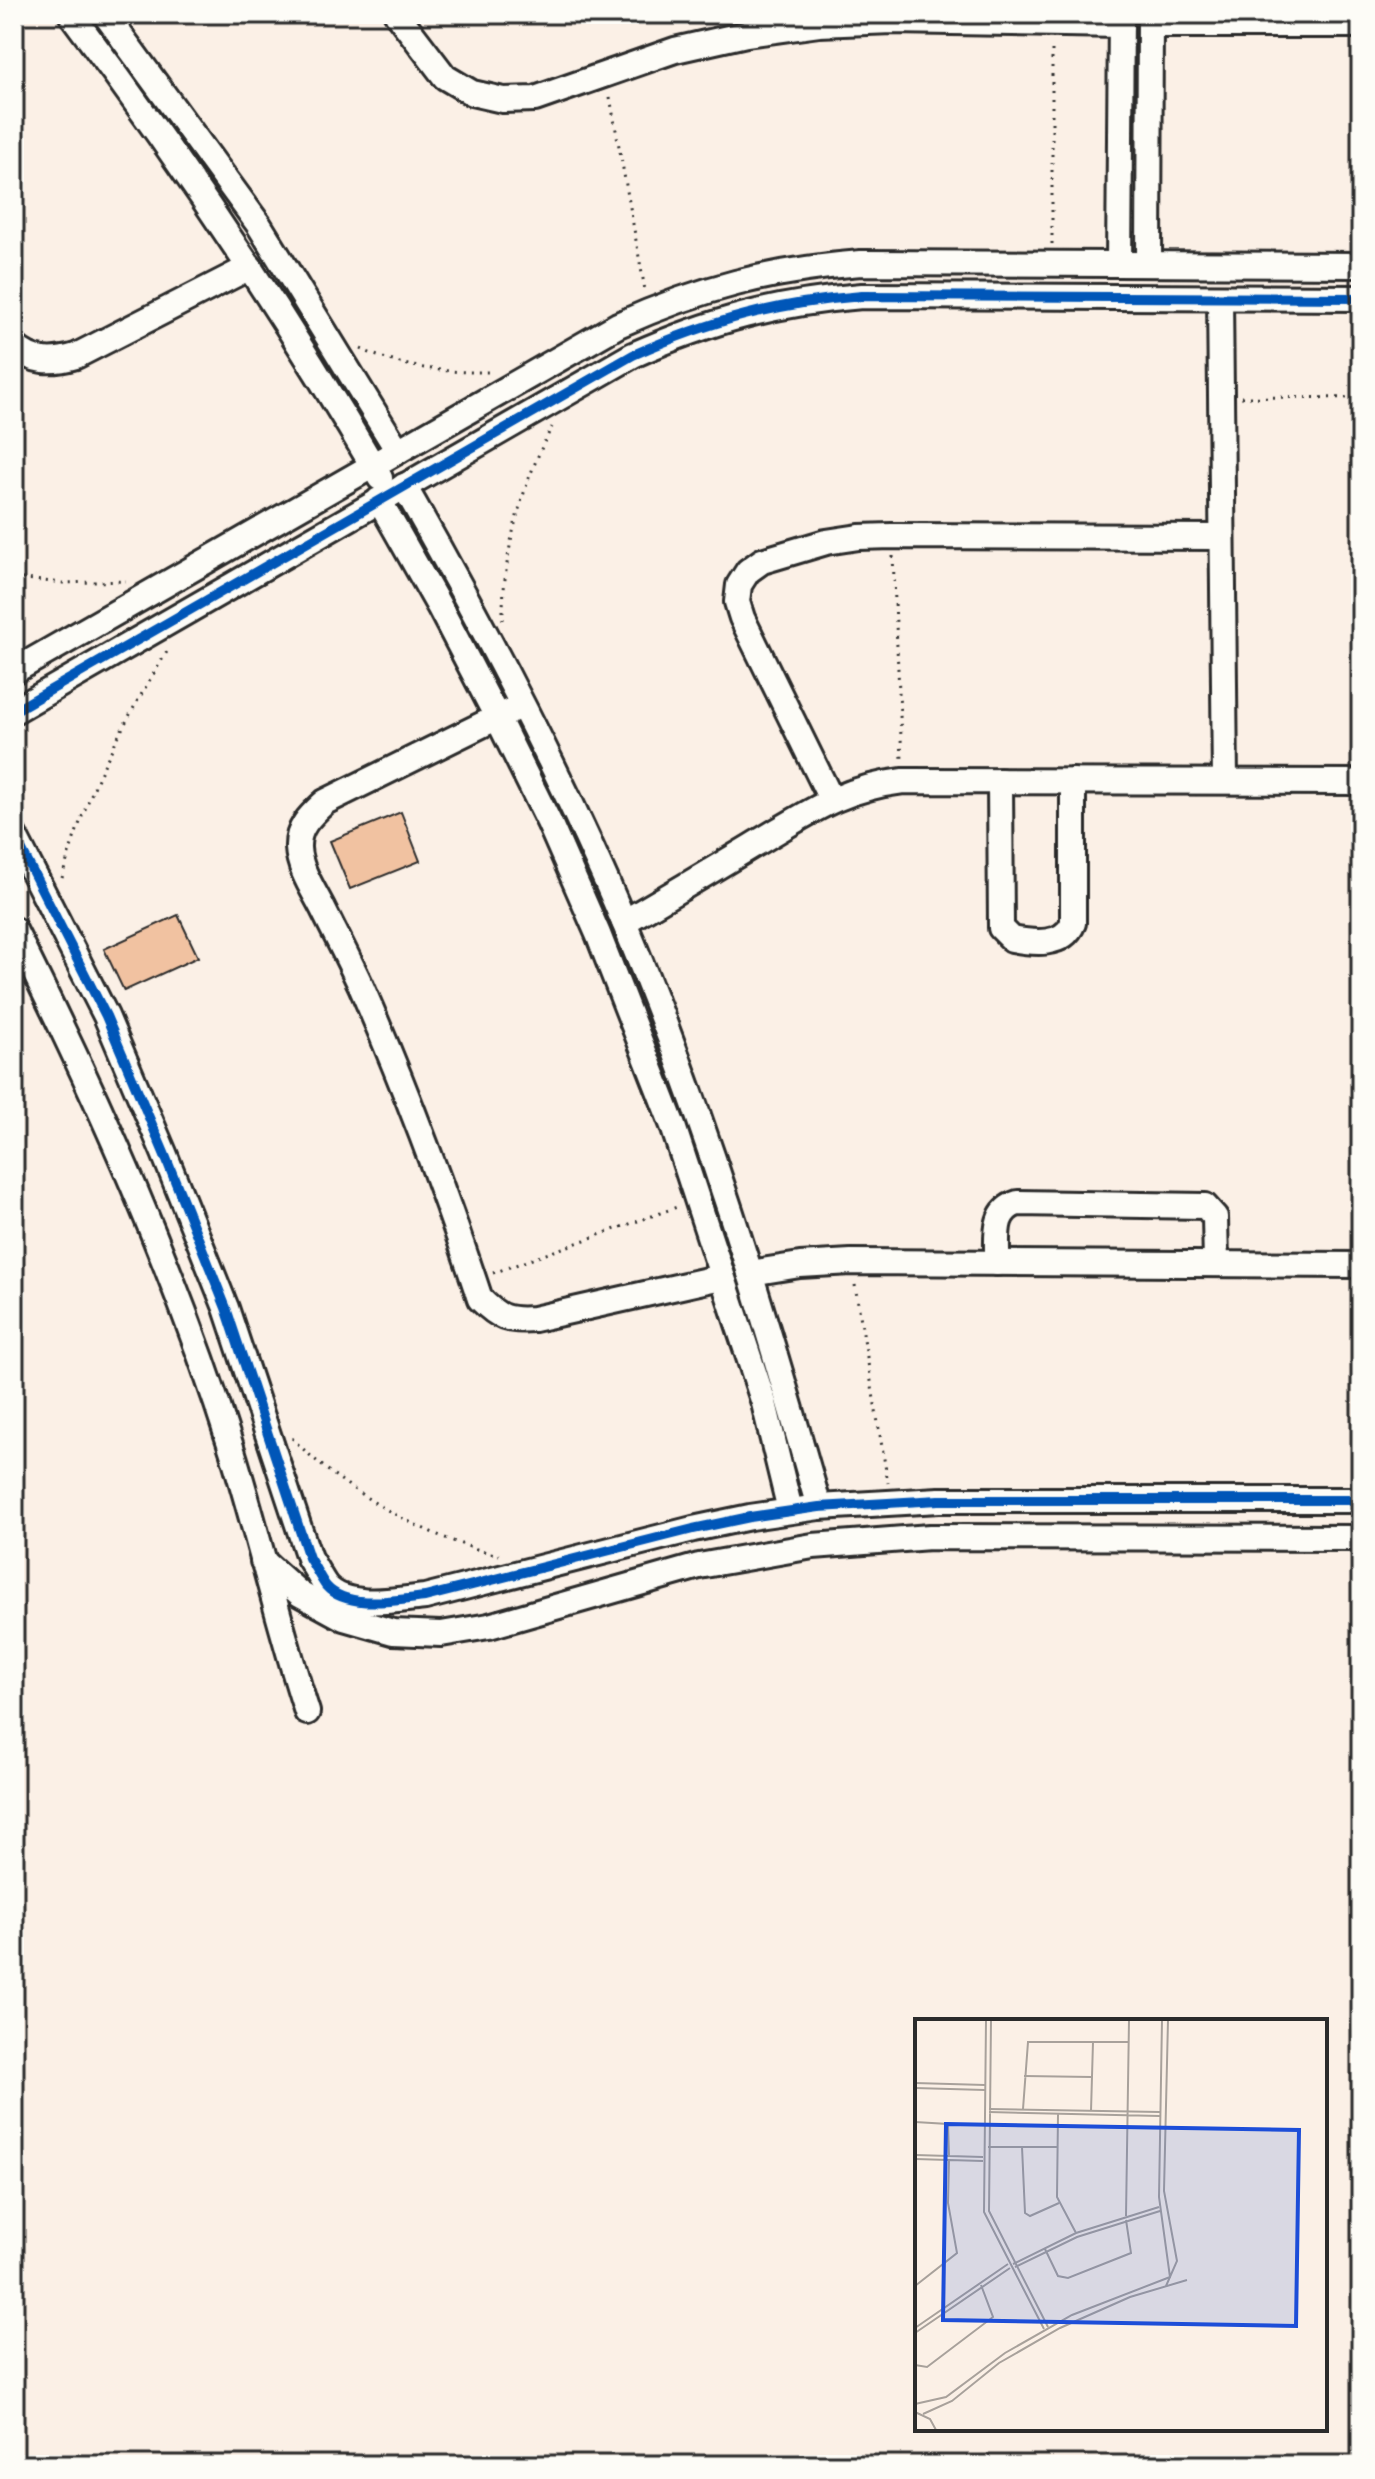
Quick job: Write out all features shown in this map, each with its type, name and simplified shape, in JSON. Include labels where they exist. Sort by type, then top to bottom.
[{"type":"street","points":[[71,14],[234,241],[373,466],[464,592],[524,705],[624,922],[696,1108],[748,1265],[819,1507]]},
{"type":"street","points":[[105,14],[259,225],[398,451]]},
{"type":"street","points":[[397,14],[445,77],[472,93],[503,100],[535,99],[744,24],[817,19],[1052,24],[1121,20],[1119,264]]},
{"type":"street","points":[[1149,264],[1150,20],[1361,23]]},
{"type":"street","points":[[234,241],[259,225]]},
{"type":"street","points":[[14,671],[618,325],[712,288],[761,275],[861,263],[1361,265]]},
{"type":"street","points":[[14,346],[24,355],[43,361],[60,361],[76,356],[250,267]]},
{"type":"street","points":[[14,711],[633,355],[676,336],[752,312],[814,300],[862,296],[1361,298]]},
{"type":"street","points":[[1220,298],[1225,781]]},
{"type":"street","points":[[391,493],[439,606],[549,822],[598,934],[673,1126],[764,1403],[790,1510]]},
{"type":"street","points":[[831,799],[737,602],[739,585],[748,571],[762,561],[794,550],[859,537],[1222,537]]},
{"type":"street","points":[[524,705],[325,802],[301,830],[298,848],[305,874],[350,961],[399,1073],[480,1299],[494,1314],[513,1321],[534,1319],[748,1265],[851,1262],[1361,1265]]},
{"type":"street","points":[[624,922],[831,799],[854,790],[903,781],[1361,782]]},
{"type":"street","points":[[1000,781],[1001,928],[1012,939],[1053,941],[1066,935],[1073,923],[1073,781]]},
{"type":"street","points":[[14,835],[106,1016],[164,1153],[226,1308],[309,1558],[327,1588],[347,1599],[383,1602],[425,1597],[693,1529],[819,1507],[891,1501],[1361,1500]]},
{"type":"street","points":[[14,930],[65,1032],[184,1311],[232,1450],[307,1712]]},
{"type":"street","points":[[997,1263],[998,1221],[1001,1215],[1011,1205],[1033,1203],[1205,1206],[1215,1217],[1216,1264]]},
{"type":"street","points":[[263,1561],[300,1594],[344,1618],[393,1632],[441,1634],[489,1626],[699,1566],[828,1544],[930,1537],[1361,1538]]},
{"type":"path","points":[[1052,24],[1052,263]]},
{"type":"path","points":[[606,73],[649,311]]},
{"type":"path","points":[[326,333],[368,352],[412,366],[458,373],[489,372]]},
{"type":"path","points":[[504,624],[510,552],[524,495],[545,441],[573,391]]},
{"type":"path","points":[[1221,397],[1361,398]]},
{"type":"path","points":[[892,536],[903,781]]},
{"type":"path","points":[[14,578],[63,583],[127,581]]},
{"type":"path","points":[[53,909],[88,799],[125,721],[170,647]]},
{"type":"path","points":[[474,1280],[697,1200]]},
{"type":"path","points":[[851,1262],[891,1501]]},
{"type":"path","points":[[288,1433],[341,1479],[388,1509],[438,1534],[505,1556]]},
{"type":"building","points":[[401,812],[420,861],[350,889],[330,841]]},
{"type":"building","points":[[178,915],[198,957],[124,991],[104,949]]},
{"type":"cycle path","points":[[14,711],[633,355],[717,323],[801,303],[862,296],[1361,298]]},
{"type":"cycle path","points":[[14,835],[106,1016],[226,1308],[309,1558],[326,1586],[335,1593],[372,1602],[425,1597],[693,1529],[819,1507],[939,1500],[1361,1500]]}]
